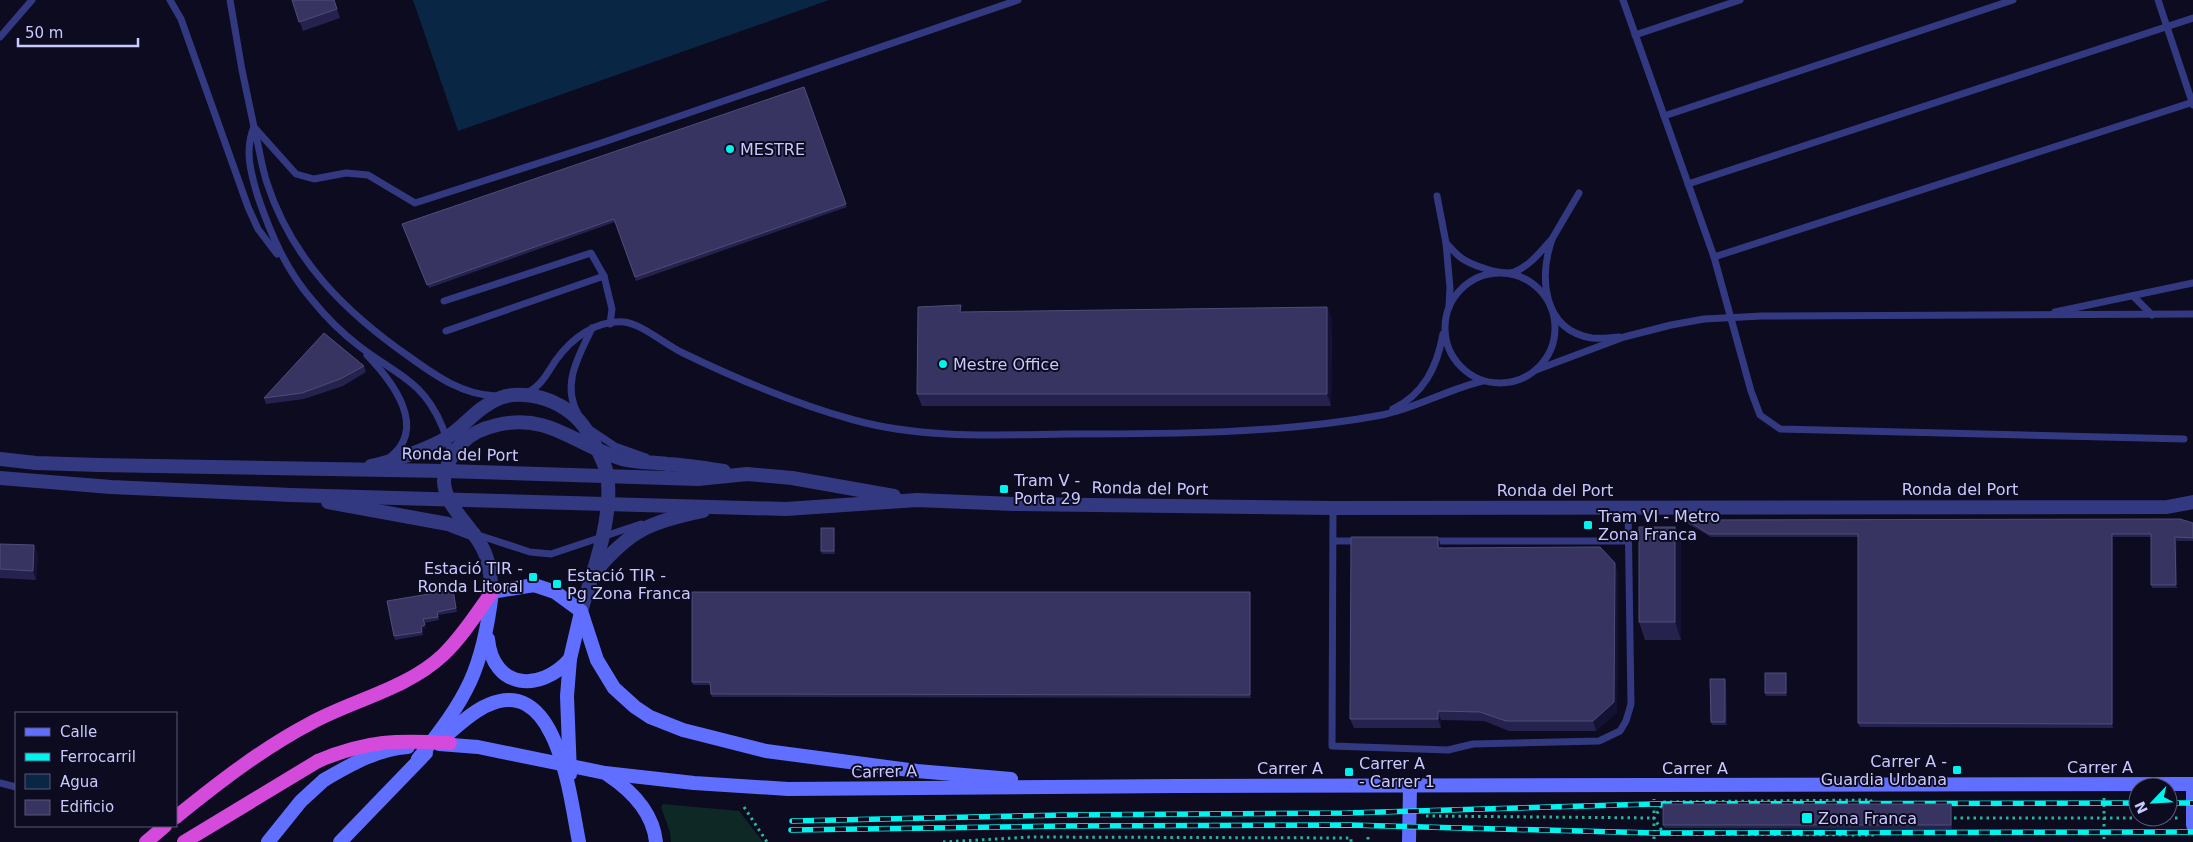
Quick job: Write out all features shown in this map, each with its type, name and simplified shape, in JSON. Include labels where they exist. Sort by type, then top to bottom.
[{"type":"highway","points":[[178,815],[248,762],[310,723],[426,668],[455,643],[492,592]]},
{"type":"highway","points":[[184,842],[318,761],[365,744],[411,741],[450,743]]},
{"type":"highway","points":[[146,842],[164,827]]},
{"type":"main road","points":[[340,842],[418,759],[451,719],[464,698],[482,655],[488,631],[492,592],[523,586],[545,587],[555,592],[581,612],[597,660],[614,688],[635,707],[650,716],[683,730],[766,751],[917,771],[1106,787]]},
{"type":"main road","points":[[570,799],[567,696],[570,659],[581,612]]},
{"type":"main road","points":[[488,631],[489,649],[493,659],[507,676],[515,680],[534,682],[543,680],[560,670],[570,659]]},
{"type":"main road","points":[[418,759],[480,709],[494,702],[515,700],[535,709],[544,718],[555,742],[579,842]]},
{"type":"main road","name":"Carrer A","points":[[268,842],[301,801],[324,780],[370,756],[396,748],[450,743],[605,773],[740,787],[788,789],[2193,784]]},
{"type":"main road","points":[[605,773],[626,787],[647,812],[655,833],[656,842]]},
{"type":"main road","points":[[2193,784],[2193,826]]},
{"type":"main road","points":[[1409,842],[1410,786]]},
{"type":"street","points":[[340,469],[383,463],[447,438],[484,405],[502,397],[533,396],[556,403],[571,412],[585,426],[598,450],[607,475],[607,503],[601,539],[581,612]]},
{"type":"street","points":[[492,592],[488,561],[474,534],[449,498],[444,484],[448,464],[465,440],[479,431],[498,425],[519,422],[550,426],[598,450],[638,463],[665,463],[746,474]]},
{"type":"street","name":"Ronda del Port","points":[[0,459],[81,465],[340,469],[448,464],[698,479],[746,474],[792,478],[917,500]]},
{"type":"street","name":"Ronda del Port","points":[[0,478],[111,487],[786,509],[917,500],[1014,504],[1333,508],[2167,506],[2193,502]]},
{"type":"street","points":[[291,494],[448,524],[474,534]]},
{"type":"street","points":[[591,576],[621,543],[648,526],[666,519],[725,506]]},
{"type":"street","points":[[2167,506],[2193,514]]},
{"type":"lane","points":[[0,37],[32,0]]},
{"type":"lane","points":[[170,0],[181,19],[258,229],[312,300],[359,346],[391,383],[405,411],[407,432],[404,442],[383,463]]},
{"type":"lane","points":[[230,0],[242,70],[267,182],[279,212],[303,256],[333,294],[380,336],[435,375],[472,393],[502,397]]},
{"type":"lane","points":[[254,127],[296,174],[314,179],[346,173],[368,175],[415,204],[604,142],[1018,0]]},
{"type":"lane","points":[[1623,0],[1714,257],[1729,318],[1760,415],[1780,429],[2184,439]]},
{"type":"lane","points":[[1635,35],[1740,0]]},
{"type":"lane","points":[[1664,116],[2012,0]]},
{"type":"lane","points":[[1714,257],[2193,103],[2158,0]]},
{"type":"lane","points":[[1688,184],[2193,18]]},
{"type":"lane","points":[[254,127],[248,149],[250,168],[265,218],[284,263]]},
{"type":"lane","points":[[1449,307],[1459,291],[1473,280],[1490,274],[1515,272],[1537,256],[1552,239],[1579,193]]},
{"type":"lane","points":[[1379,415],[1408,400],[1430,376],[1439,358],[1449,307],[1450,288],[1446,243],[1436,196]]},
{"type":"lane","points":[[1536,370],[1548,357],[1554,340],[1555,322],[1544,272],[1552,239]]},
{"type":"lane","points":[[1446,243],[1458,256],[1469,263],[1525,279],[1540,289],[1557,318],[1576,333],[1592,338],[1624,337]]},
{"type":"lane","points":[[444,301],[591,253],[604,276],[612,309],[610,324]]},
{"type":"lane","points":[[446,331],[604,276]]},
{"type":"lane","points":[[2030,316],[2193,283]]},
{"type":"lane","points":[[2133,296],[2152,315]]},
{"type":"lane","points":[[1445,324],[1447,342],[1455,359],[1467,372],[1483,380],[1501,384],[1520,380],[1536,370],[1624,337],[1704,319],[2193,314]]},
{"type":"lane","points":[[521,396],[540,385],[567,347],[592,327],[624,322],[634,325],[679,351],[727,373],[828,412],[893,430],[949,434],[1132,434],[1271,429],[1379,415],[1421,403],[1459,386],[1483,380]]},
{"type":"lane","points":[[592,327],[572,375],[572,400],[585,426],[604,440],[625,451],[665,463]]},
{"type":"lane","points":[[359,346],[416,386],[428,400],[447,438],[448,464]]},
{"type":"lane","points":[[1333,508],[1332,746],[1448,750],[1473,744],[1599,741],[1620,731],[1626,721],[1631,704],[1628,508]]},
{"type":"lane","points":[[474,534],[541,554],[551,554],[645,523],[666,519]]},
{"type":"lane","points":[[1333,541],[1363,541]]},
{"type":"lane","points":[[1422,541],[1628,541]]},
{"type":"lane","points":[[0,783],[15,787]]},
{"type":"path","points":[[1654,798],[1654,839]]},
{"type":"path","points":[[2104,798],[2104,838]]},
{"type":"path","name":"Carrer A","points":[[1870,800],[1886,818],[1875,835],[1664,834],[1654,818],[1664,802],[1870,800]]},
{"type":"path","points":[[744,807],[767,842]]},
{"type":"path","points":[[1426,816],[1654,818]]},
{"type":"path","points":[[1954,818],[2192,818]]},
{"type":"path","points":[[1803,826],[1803,833]]},
{"type":"path","points":[[943,842],[1040,837],[1351,840]]},
{"type":"green space","points":[[663,804],[739,811],[763,842],[671,842],[670,832],[661,807]]},
{"type":"water","points":[[413,0],[829,0],[458,131]]},
{"type":"building","points":[[292,0],[334,0],[337,9],[299,22]]},
{"type":"building","name":"MESTRE","points":[[804,87],[846,204],[635,277],[614,219],[427,285],[402,224]]},
{"type":"building","points":[[961,305],[960,312],[1327,307],[1327,394],[917,394],[918,307]]},
{"type":"building","points":[[324,333],[364,366],[340,379],[302,393],[264,398]]},
{"type":"building","points":[[2180,519],[2193,523],[2193,538],[2175,537],[2176,585],[2151,585],[2151,534],[2112,534],[2112,724],[1858,723],[1858,534],[1709,534],[1687,520]]},
{"type":"building","points":[[1639,527],[1675,527],[1675,622],[1639,622]]},
{"type":"building","points":[[821,528],[834,528],[834,551],[821,551]]},
{"type":"building","points":[[1351,537],[1438,537],[1438,548],[1600,547],[1615,563],[1614,702],[1593,721],[1506,721],[1480,712],[1438,711],[1438,719],[1350,719]]},
{"type":"building","points":[[0,544],[34,545],[33,571],[0,569]]},
{"type":"building","points":[[453,590],[456,608],[437,612],[438,617],[423,619],[425,625],[421,627],[422,632],[394,636],[387,601]]},
{"type":"building","points":[[692,592],[1250,592],[1250,695],[711,694],[710,682],[692,682]]},
{"type":"building","points":[[1765,673],[1786,673],[1786,693],[1765,693]]},
{"type":"building","points":[[1710,679],[1725,679],[1725,722],[1711,722]]},
{"type":"building","points":[[1663,804],[1951,804],[1951,825],[1663,825]]},
{"type":"railway","points":[[792,821],[1066,815],[1348,813],[1653,804],[2128,803]]},
{"type":"railway","points":[[2178,803],[2193,803]]},
{"type":"railway","points":[[791,830],[1067,826],[1349,825],[1655,833],[2193,832]]},
{"type":"place","name":"MESTRE","points":[[730,149]]},
{"type":"place","name":"Mestre Office","points":[[943,364]]},
{"type":"place","name":"Tram V - Porta 29","points":[[1004,489]]},
{"type":"place","name":"Tram VI - Metro Zona Franca","points":[[1588,525]]},
{"type":"place","name":"Estació TIR - Ronda Litoral","points":[[533,577]]},
{"type":"place","name":"Estació TIR - Pg Zona Franca","points":[[557,584]]},
{"type":"place","name":"Carrer A - Guardia Urbana","points":[[1957,770]]},
{"type":"place","name":"Carrer A - Carrer 1","points":[[1349,772]]},
{"type":"place","name":"Zona Franca","points":[[1807,818]]}]
